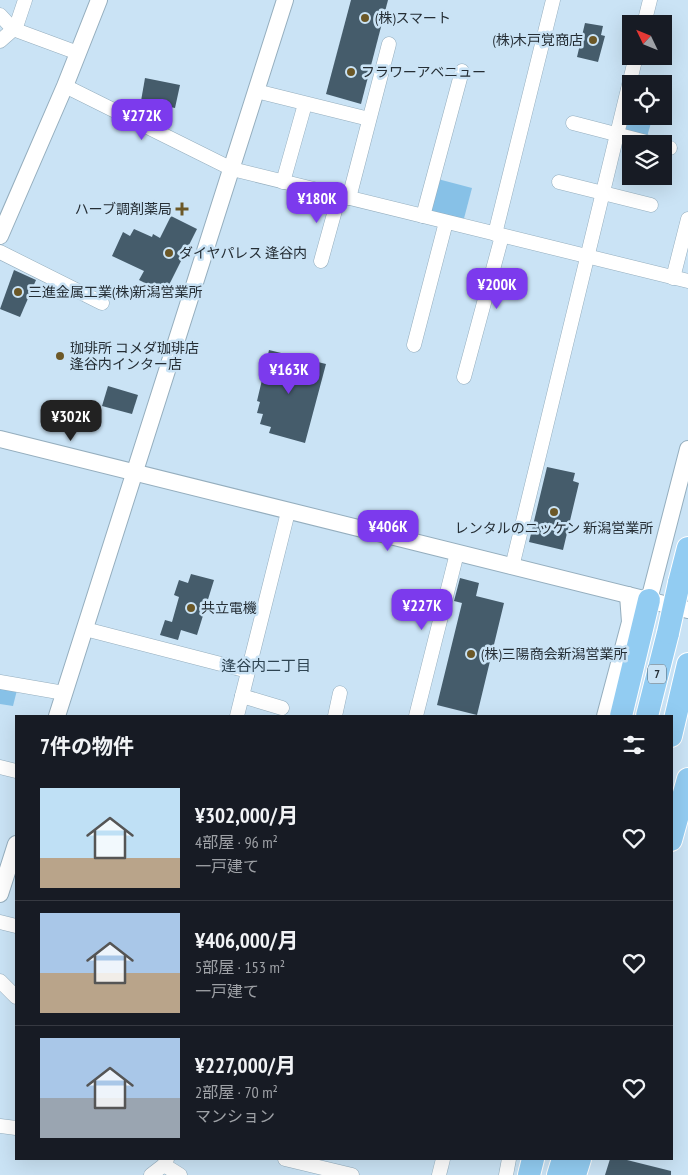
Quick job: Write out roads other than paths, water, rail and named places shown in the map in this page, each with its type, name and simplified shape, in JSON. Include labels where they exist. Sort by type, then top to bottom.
[{"type":"highway","name":"7","points":[[647,715],[688,548]]},
{"type":"highway","points":[[621,715],[639,598]]},
{"type":"highway","name":"7","points":[[673,728],[688,664]]},
{"type":"highway","points":[[673,833],[688,779]]},
{"type":"highway","points":[[524,1175],[527,1160]]},
{"type":"highway","points":[[528,1175],[533,1160]]},
{"type":"highway","points":[[558,1175],[563,1160]]},
{"type":"highway","points":[[575,1175],[580,1160]]},
{"type":"street","points":[[0,40],[13,30],[25,0]]},
{"type":"street","points":[[0,236],[65,86],[99,0]]},
{"type":"street","points":[[57,715],[285,0]]},
{"type":"street","points":[[464,377],[553,0]]},
{"type":"street","points":[[646,15],[650,0]]},
{"type":"street","points":[[0,15],[13,30],[78,53]]},
{"type":"street","points":[[321,261],[344,197],[389,44]]},
{"type":"street","points":[[512,567],[634,65]]},
{"type":"street","points":[[423,216],[462,71]]},
{"type":"street","points":[[65,86],[232,169],[688,281]]},
{"type":"street","points":[[256,91],[368,119]]},
{"type":"street","points":[[284,182],[305,104]]},
{"type":"street","points":[[573,123],[622,135]]},
{"type":"street","points":[[559,182],[651,205]]},
{"type":"street","points":[[674,278],[688,219]]},
{"type":"street","points":[[414,345],[446,222]]},
{"type":"street","points":[[0,252],[102,303]]},
{"type":"street","points":[[0,439],[688,610]]},
{"type":"street","points":[[605,715],[630,622],[688,449]]},
{"type":"street","points":[[237,715],[288,512]]},
{"type":"street","points":[[416,715],[456,553]]},
{"type":"street","points":[[85,629],[248,671]]},
{"type":"street","points":[[0,682],[64,694]]},
{"type":"street","points":[[334,715],[340,693]]},
{"type":"street","points":[[242,696],[282,708]]},
{"type":"street","points":[[0,767],[15,771]]},
{"type":"street","points":[[0,894],[15,847]]},
{"type":"street","points":[[0,922],[15,926]]},
{"type":"street","points":[[0,981],[15,996]]},
{"type":"street","points":[[0,1126],[15,1128]]},
{"type":"street","points":[[288,1160],[352,1175]]},
{"type":"street","points":[[439,1175],[443,1160]]},
{"type":"street","points":[[506,1175],[509,1160]]},
{"type":"street","points":[[151,1175],[165,1162],[180,1175]]},
{"type":"place","name":"(株)スマート","points":[[365,18]]},
{"type":"place","name":"(株)木戸覚商店","points":[[593,40]]},
{"type":"place","name":"フラワーアベニュー","points":[[351,72]]},
{"type":"place","name":"ハーブ調剤薬局","points":[[182,209]]},
{"type":"place","name":"ダイヤパレス 逢谷内","points":[[169,253]]},
{"type":"place","name":"三進金属工業(株)新潟営業所","points":[[18,292]]},
{"type":"place","name":"珈琲所 コメダ珈琲店 逢谷内インター店","points":[[60,356]]},
{"type":"place","name":"レンタルのニッケン 新潟営業所","points":[[554,512]]},
{"type":"place","name":"共立電機","points":[[191,608]]},
{"type":"place","name":"(株)三陽商会新潟営業所","points":[[471,654]]},
{"type":"district","name":"逢谷内二丁目","points":[[266,666]]}]
